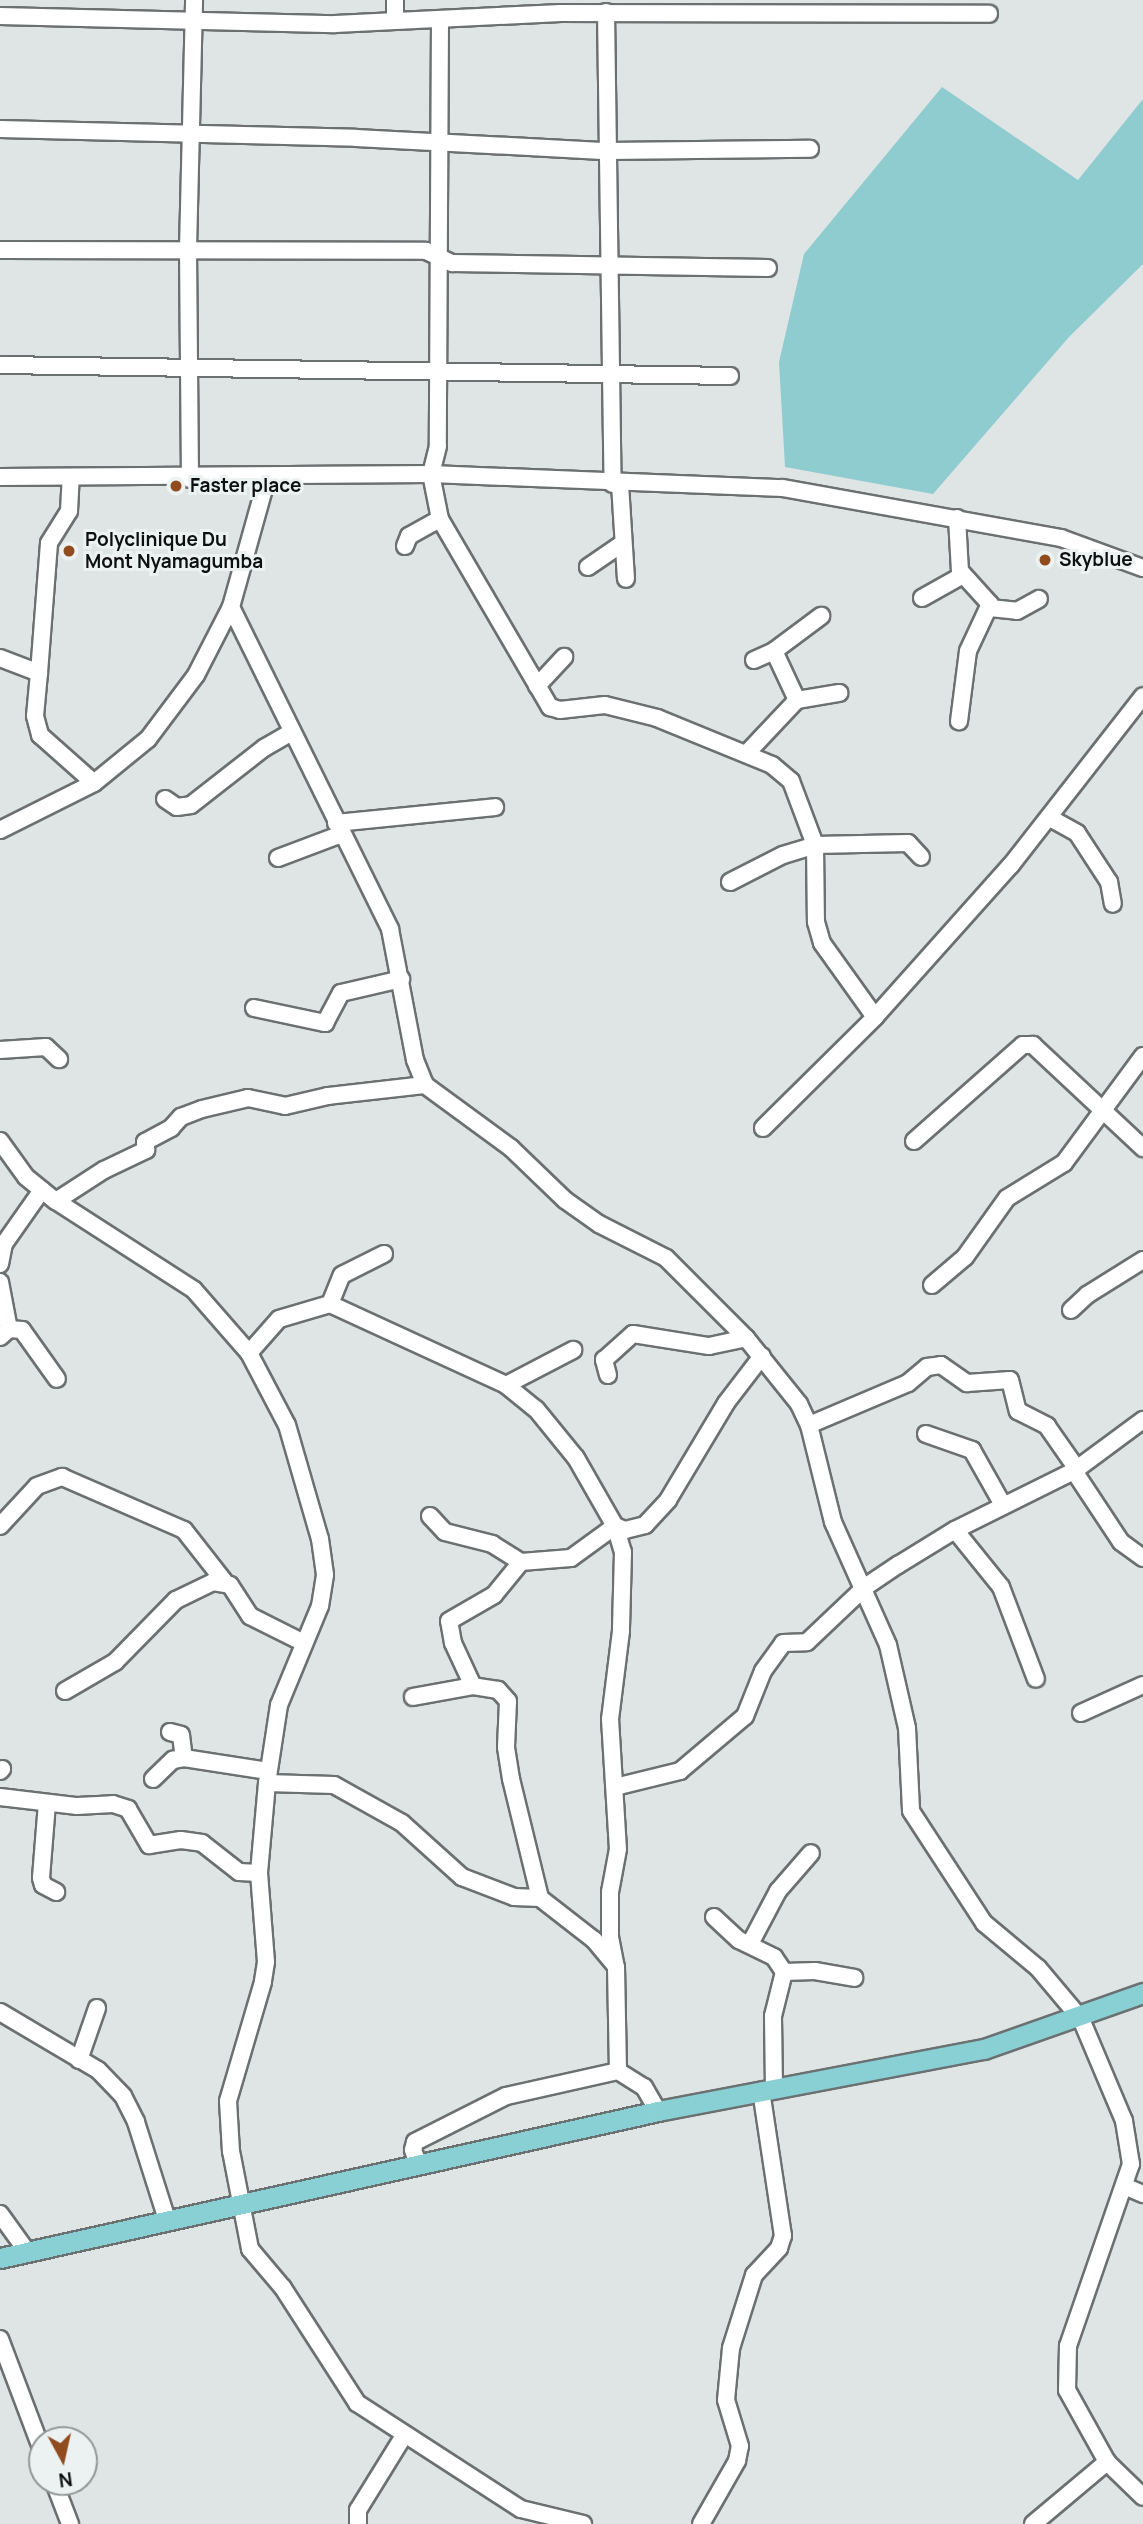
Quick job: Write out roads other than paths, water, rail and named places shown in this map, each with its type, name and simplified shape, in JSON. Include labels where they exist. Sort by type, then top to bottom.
[{"type":"main road","points":[[0,2258],[26,2250],[658,2111],[984,2049],[1081,2019],[1143,1993]]},
{"type":"street","points":[[190,479],[188,249],[194,0]]},
{"type":"street","points":[[395,0],[396,20]]},
{"type":"street","points":[[0,16],[296,23],[440,20],[563,6],[606,12],[770,6],[989,15]]},
{"type":"street","points":[[606,12],[611,372],[616,484],[626,579]]},
{"type":"street","points":[[440,20],[438,446],[431,474],[440,519],[550,707],[561,710],[605,705],[629,710],[747,753],[791,781],[815,845],[816,922],[822,943],[875,1017]]},
{"type":"street","points":[[0,129],[189,133],[607,151],[810,149]]},
{"type":"street","points":[[0,250],[426,251],[452,264],[768,268]]},
{"type":"street","points":[[0,365],[437,368],[730,376]]},
{"type":"street","points":[[0,477],[190,479],[431,474],[616,484],[810,490],[1061,538],[1143,568]]},
{"type":"street","points":[[71,478],[69,511],[49,543],[35,716],[40,735],[49,747],[84,770],[94,783]]},
{"type":"street","points":[[0,830],[94,783],[148,739],[196,675],[231,607],[267,478]]},
{"type":"street","points":[[957,518],[958,565],[990,607],[1017,611],[1039,599]]},
{"type":"street","points":[[405,546],[409,536],[440,519]]},
{"type":"street","points":[[588,568],[623,543]]},
{"type":"street","points":[[922,598],[963,575]]},
{"type":"street","points":[[231,607],[390,929],[415,1060],[425,1085],[511,1148],[565,1199],[599,1224],[666,1258],[762,1356],[809,1425],[833,1522],[865,1587],[888,1645],[903,1701],[911,1811],[985,1923],[1038,1968],[1081,2019],[1131,2146],[1124,2186],[1068,2346],[1067,2390],[1107,2462],[1143,2497]]},
{"type":"street","points":[[959,721],[968,651],[977,625],[990,607]]},
{"type":"street","points":[[754,660],[774,651],[821,616]]},
{"type":"street","points":[[774,651],[797,700]]},
{"type":"street","points":[[0,657],[39,673]]},
{"type":"street","points":[[537,687],[564,657]]},
{"type":"street","points":[[747,753],[797,700],[839,693]]},
{"type":"street","points":[[762,1128],[875,1017],[1049,818],[1143,696]]},
{"type":"street","points":[[165,799],[177,807],[191,805],[264,748],[292,733]]},
{"type":"street","points":[[278,858],[339,828],[495,807]]},
{"type":"street","points":[[1049,818],[1077,833],[1109,882],[1113,904]]},
{"type":"street","points":[[730,882],[783,855],[815,845],[908,843],[921,857]]},
{"type":"street","points":[[254,1007],[325,1023],[341,993],[401,979]]},
{"type":"street","points":[[914,1141],[1023,1045],[1033,1045],[1143,1148]]},
{"type":"street","points":[[0,1050],[46,1047],[59,1059]]},
{"type":"street","points":[[932,1285],[965,1257],[1007,1198],[1064,1163],[1143,1056]]},
{"type":"street","points":[[56,1201],[146,1150],[145,1142],[181,1117],[202,1109],[248,1098],[285,1106],[328,1096],[425,1085]]},
{"type":"street","points":[[0,1141],[26,1177],[56,1201],[194,1290],[249,1353],[288,1425],[320,1539],[325,1575],[320,1606],[279,1705],[268,1777],[259,1873],[265,1972],[228,2101],[240,2203],[250,2249],[283,2288],[356,2403],[403,2437],[521,2509],[583,2524]]},
{"type":"street","points":[[0,1264],[2,1246],[42,1190]]},
{"type":"street","points":[[330,1304],[342,1275],[384,1254]]},
{"type":"street","points":[[1071,1310],[1087,1295],[1143,1260]]},
{"type":"street","points":[[0,1282],[5,1333],[22,1330],[57,1379]]},
{"type":"street","points":[[249,1353],[279,1319],[330,1304],[506,1385],[556,1430],[615,1526],[624,1571],[610,1719],[618,1849],[610,1892],[610,1937],[616,1967],[618,2071]]},
{"type":"street","points":[[608,1375],[604,1360],[633,1334],[709,1346],[746,1338]]},
{"type":"street","points":[[506,1385],[573,1350]]},
{"type":"street","points":[[615,1526],[625,1530],[645,1524],[668,1500],[726,1403],[762,1356]]},
{"type":"street","points":[[809,1425],[908,1383],[927,1367],[941,1365],[967,1383],[1010,1380],[1018,1411],[1047,1426],[1121,1542],[1143,1558]]},
{"type":"street","points":[[615,1787],[680,1771],[726,1736],[745,1716],[771,1655],[783,1643],[807,1642],[865,1587],[955,1530],[1076,1470],[1143,1420]]},
{"type":"street","points":[[926,1434],[972,1450],[1003,1506]]},
{"type":"street","points":[[0,1527],[37,1486],[50,1479],[73,1480],[184,1530],[250,1616],[304,1643]]},
{"type":"street","points":[[430,1516],[444,1532],[492,1544],[521,1562],[571,1558],[615,1526]]},
{"type":"street","points":[[955,1530],[1001,1587],[1036,1679]]},
{"type":"street","points":[[472,1686],[453,1643],[449,1621],[494,1595],[521,1562]]},
{"type":"street","points":[[65,1690],[114,1662],[176,1600],[224,1581]]},
{"type":"street","points":[[1081,1713],[1143,1685]]},
{"type":"street","points":[[413,1698],[472,1686],[498,1690],[508,1701],[510,1768],[540,1898]]},
{"type":"street","points":[[170,1731],[181,1735],[184,1758]]},
{"type":"street","points":[[153,1779],[173,1760],[184,1758],[268,1777],[334,1785],[402,1823],[462,1877],[514,1897],[540,1898],[594,1940],[616,1967]]},
{"type":"street","points":[[0,1797],[128,1809],[149,1844],[181,1840],[202,1843],[239,1872],[259,1873]]},
{"type":"street","points":[[47,1803],[41,1878],[43,1885],[56,1892]]},
{"type":"street","points":[[751,1942],[778,1891],[811,1853]]},
{"type":"street","points":[[701,2524],[737,2461],[740,2446],[726,2400],[731,2347],[754,2275],[779,2248],[783,2236],[768,2090],[773,2016],[784,1972],[774,1957],[751,1942],[739,1940],[714,1917]]},
{"type":"street","points":[[784,1972],[815,1971],[854,1978]]},
{"type":"street","points":[[79,2060],[97,2008]]},
{"type":"street","points":[[0,2012],[98,2070],[122,2096],[136,2122],[167,2220]]},
{"type":"street","points":[[418,2164],[413,2150],[415,2142],[506,2096],[618,2071],[644,2087],[658,2111]]},
{"type":"street","points":[[1124,2186],[1143,2194]]},
{"type":"street","points":[[0,2214],[26,2250]]},
{"type":"street","points":[[0,2339],[33,2426]]},
{"type":"street","points":[[358,2524],[358,2510],[403,2437]]},
{"type":"street","points":[[1033,2524],[1107,2462]]},
{"type":"street","points":[[59,2496],[70,2524]]},
{"type":"street","points":[[513,2524],[521,2509]]},
{"type":"place","name":"Faster place","points":[[176,486]]},
{"type":"place","name":"Polyclinique Du Mont Nyamagumba","points":[[69,551]]},
{"type":"place","name":"Skyblue","points":[[1045,560]]}]
